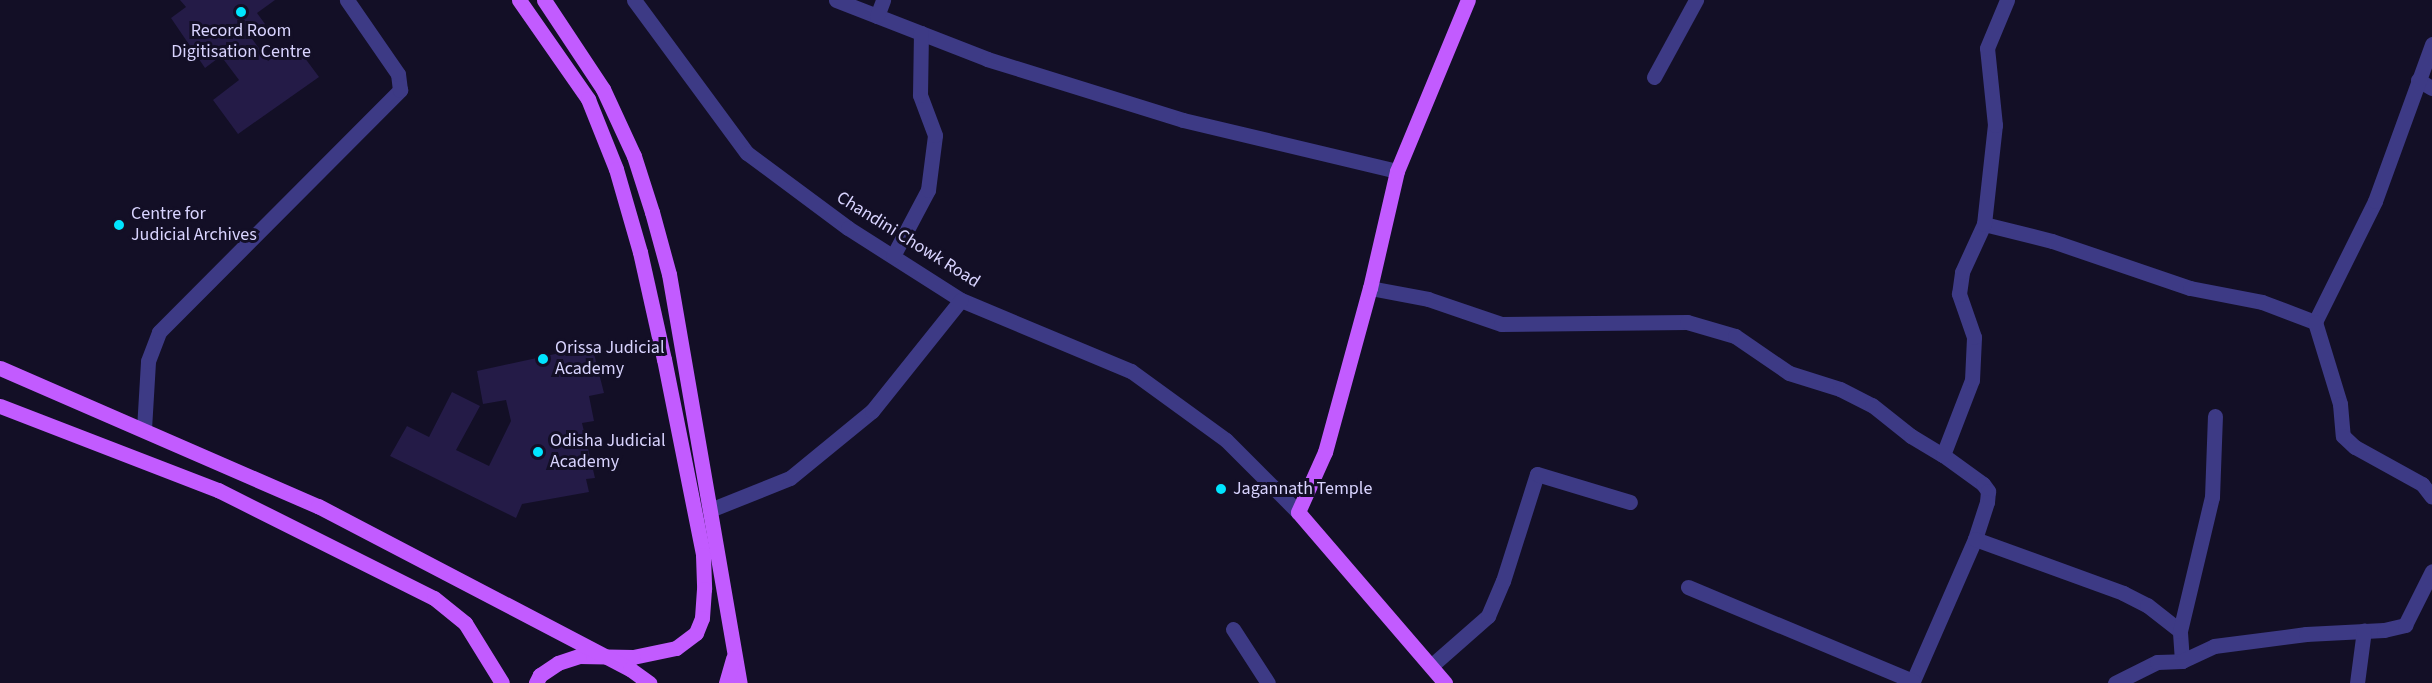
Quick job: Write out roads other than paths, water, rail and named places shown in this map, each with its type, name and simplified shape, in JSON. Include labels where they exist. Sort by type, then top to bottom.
[{"type":"main road","points":[[519,0],[588,99],[616,169],[645,273],[703,555],[702,618],[696,633],[676,648],[651,655],[579,656],[558,663],[540,675],[536,683]]},
{"type":"main road","points":[[544,0],[603,89],[634,156],[669,274],[740,683]]},
{"type":"main road","points":[[1445,683],[1298,512],[1325,452],[1370,288],[1397,171],[1467,0]]},
{"type":"main road","points":[[0,368],[318,506],[649,683]]},
{"type":"main road","points":[[0,406],[218,490],[434,598],[465,624],[502,683]]},
{"type":"main road","points":[[726,683],[735,652]]},
{"type":"street","points":[[144,429],[148,361],[159,332],[400,90],[398,74],[347,0]]},
{"type":"street","name":"Chandini Chowk Road","points":[[634,0],[686,76],[747,153],[893,256],[961,300],[1131,371],[1226,440],[1298,512]]},
{"type":"street","points":[[836,0],[987,59],[1183,120],[1397,171]]},
{"type":"street","points":[[877,16],[883,0]]},
{"type":"street","points":[[1654,77],[1696,0]]},
{"type":"street","points":[[1943,455],[1972,380],[1974,337],[1959,294],[1962,272],[1984,224],[1995,125],[1987,48],[2007,0]]},
{"type":"street","points":[[893,256],[928,190],[935,135],[920,95],[921,33]]},
{"type":"street","points":[[2432,44],[2375,201],[2315,322],[2340,404],[2343,436],[2355,447],[2422,484],[2432,497]]},
{"type":"street","points":[[2418,80],[2432,88]]},
{"type":"street","points":[[1984,224],[2052,241],[2181,285],[2262,302],[2315,322]]},
{"type":"street","points":[[1370,288],[1428,299],[1501,324],[1687,322],[1735,336],[1789,373],[1840,389],[1872,405],[1911,436],[1943,455],[1988,491],[1975,539],[1913,682],[1688,587]]},
{"type":"street","points":[[710,510],[790,478],[872,411],[961,300]]},
{"type":"street","points":[[2182,662],[2180,631],[2208,524],[2215,416]]},
{"type":"street","points":[[1431,666],[1488,616],[1503,581],[1536,474],[1630,502]]},
{"type":"street","points":[[1975,539],[2122,593],[2147,605],[2180,631]]},
{"type":"street","points":[[2115,683],[2157,662],[2182,662],[2214,646],[2405,625],[2432,571]]},
{"type":"street","points":[[1233,629],[1268,683]]},
{"type":"street","points":[[2357,683],[2364,630]]},
{"type":"place","name":"Record Room Digitisation Centre","points":[[241,12]]},
{"type":"place","name":"Centre for Judicial Archives","points":[[119,225]]},
{"type":"place","name":"Orissa Judicial Academy","points":[[543,359]]},
{"type":"place","name":"Odisha Judicial Academy","points":[[538,452]]},
{"type":"place","name":"Jagannath Temple","points":[[1221,489]]}]
